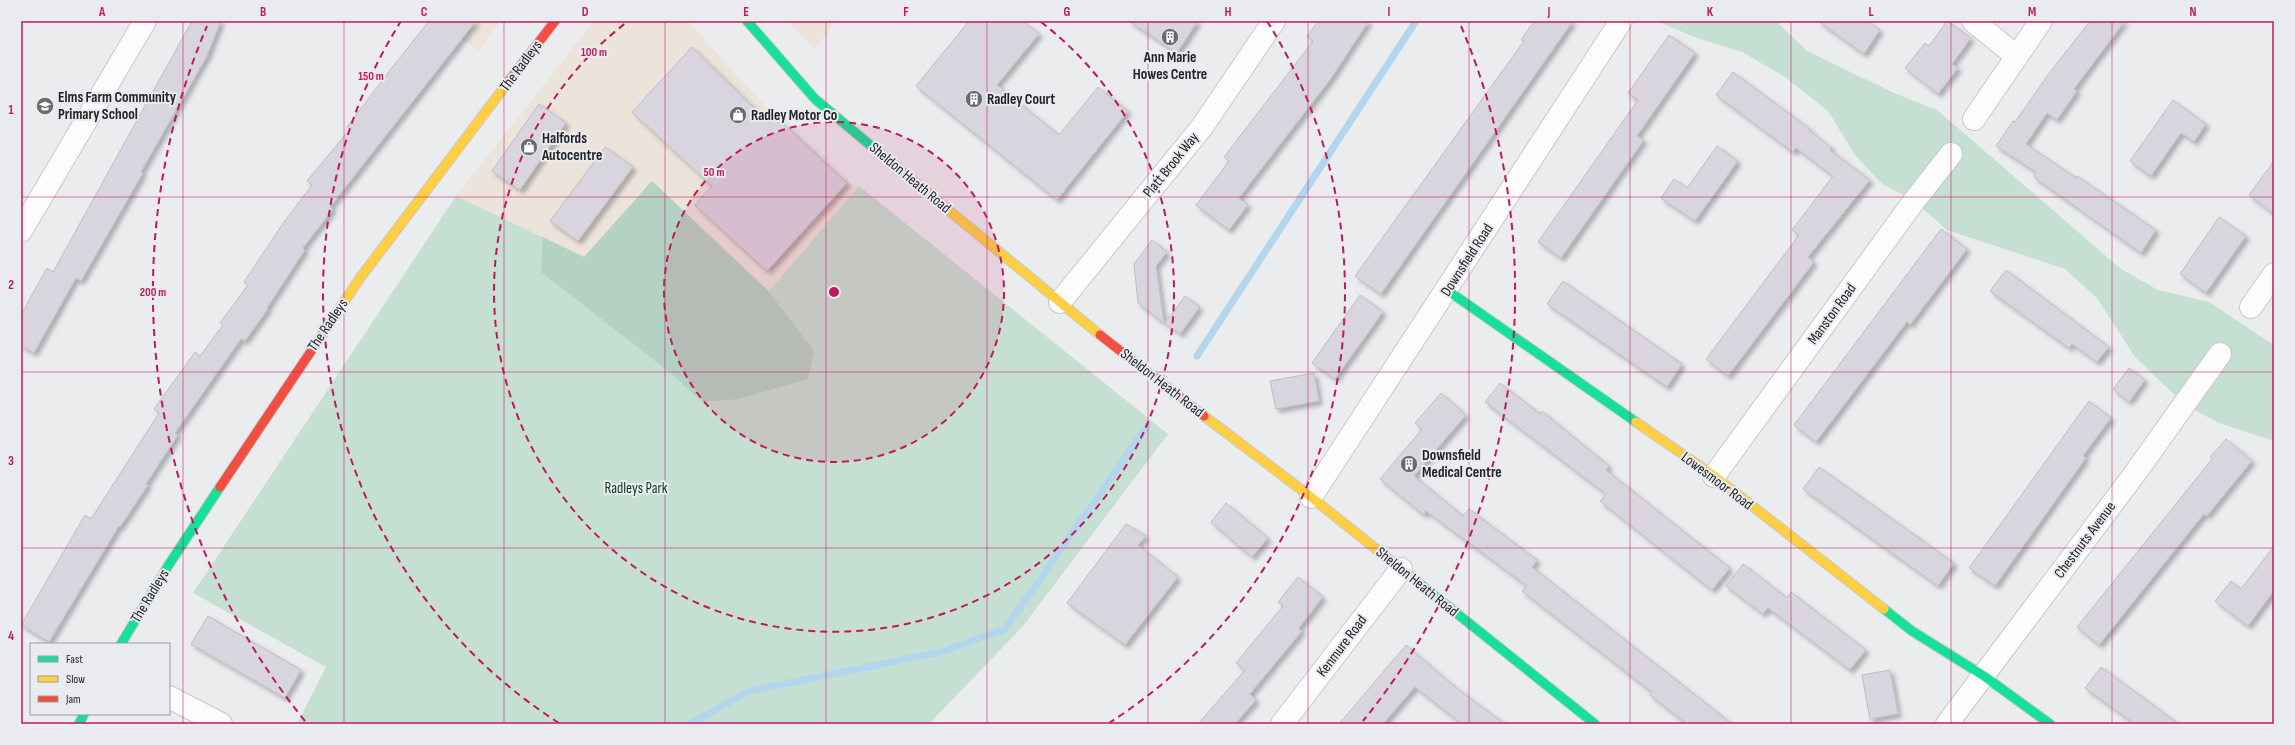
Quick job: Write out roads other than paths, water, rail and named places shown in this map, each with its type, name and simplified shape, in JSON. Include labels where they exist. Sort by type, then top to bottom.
[{"type":"street","points":[[21,231],[145,21]]},
{"type":"street","name":"The Radleys","points":[[122,643],[177,553],[360,278],[555,21]]},
{"type":"street","name":"Sheldon Heath Road","points":[[747,21],[815,99],[1155,379],[1311,497],[1595,724]]},
{"type":"street","name":"Platt Brook Way","points":[[1060,302],[1202,127],[1274,21]]},
{"type":"street","name":"Downsfield Road","points":[[1311,497],[1621,21]]},
{"type":"street","points":[[1972,21],[2016,56]]},
{"type":"street","points":[[1974,119],[2041,21]]},
{"type":"street","name":"Manston Road","points":[[1714,476],[1914,201],[1951,154]]},
{"type":"street","points":[[2251,307],[2274,274]]},
{"type":"street","name":"Lowesmoor Road","points":[[1447,290],[1714,476],[1912,631],[1984,676],[2050,724]]},
{"type":"street","name":"Chestnuts Avenue","points":[[1947,724],[2136,472],[2220,354]]},
{"type":"street","name":"Kenmure Road","points":[[1282,724],[1401,569]]},
{"type":"street","points":[[170,698],[221,724]]},
{"type":"street","points":[[79,724],[84,715]]},
{"type":"waterway","points":[[1197,356],[1416,21]]},
{"type":"waterway","points":[[690,724],[749,691],[941,652],[1005,629],[1148,425]]},
{"type":"place","name":"Ann Marie Howes Centre","points":[[1170,37]]},
{"type":"place","name":"Radley Court","points":[[974,99]]},
{"type":"place","name":"Elms Farm Community Primary School","points":[[45,106]]},
{"type":"place","name":"Radley Motor Co","points":[[738,115]]},
{"type":"place","name":"Halfords Autocentre","points":[[529,147]]},
{"type":"place","name":"Downsfield Medical Centre","points":[[1409,464]]},
{"type":"park label","name":"Radleys Park","points":[[636,488]]}]
